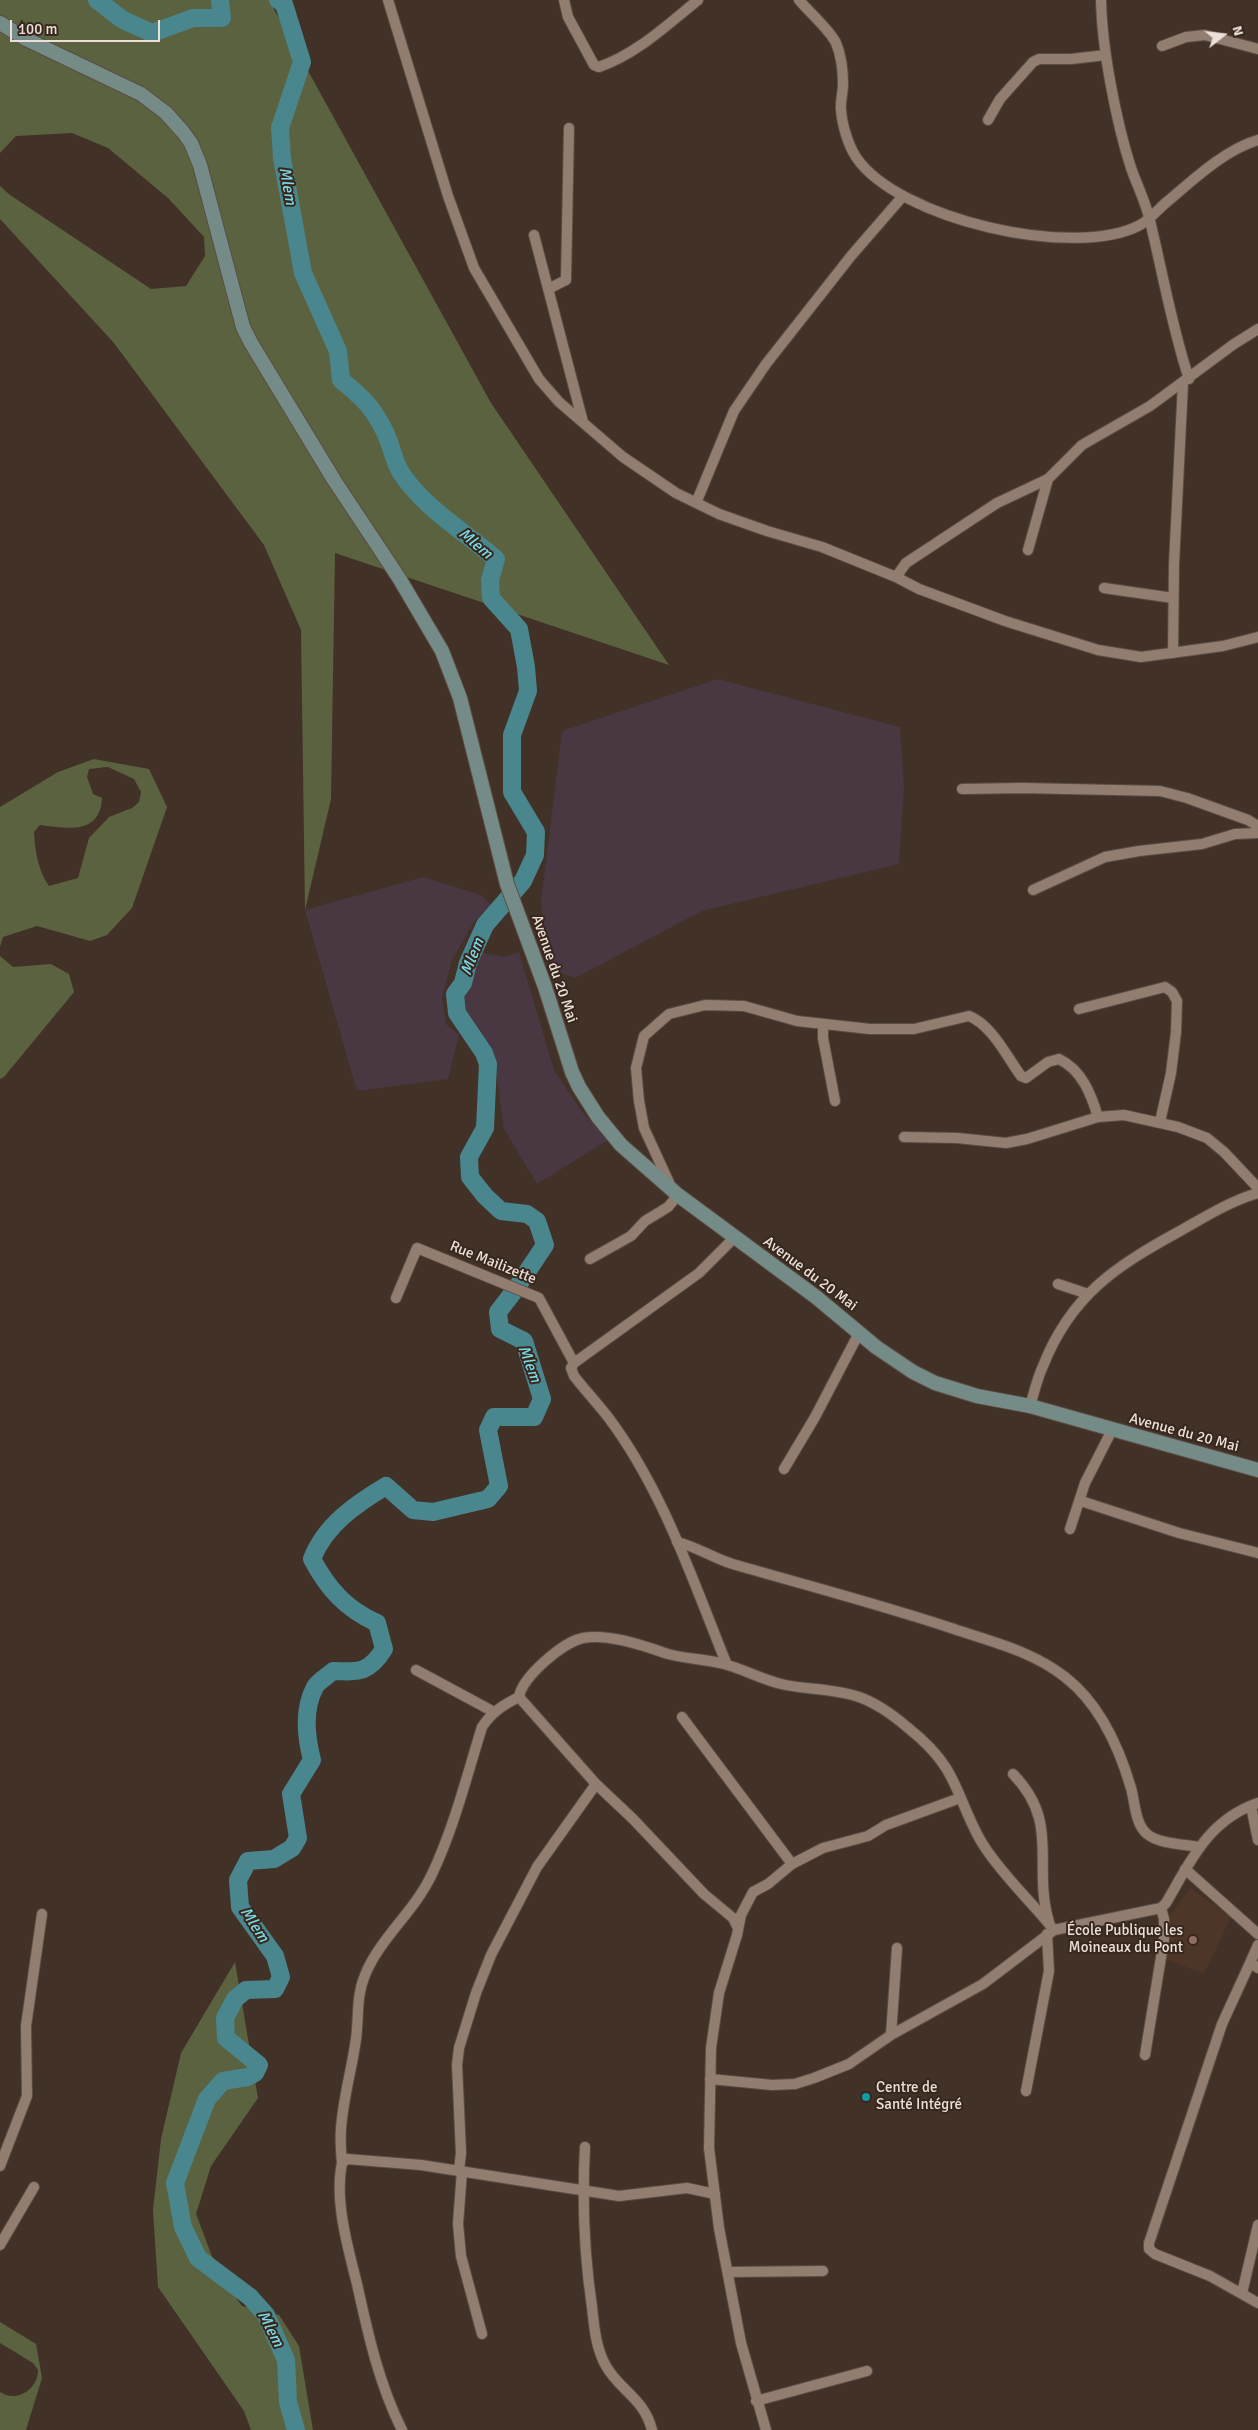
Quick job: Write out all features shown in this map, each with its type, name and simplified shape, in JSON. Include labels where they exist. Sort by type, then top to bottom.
[{"type":"main road","name":"Avenue du 20 Mai","points":[[0,22],[26,39],[141,94],[166,113],[191,144],[200,165],[241,319],[251,343],[334,480],[399,578],[442,651],[460,698],[509,891],[579,1087],[598,1117],[621,1144],[675,1193],[816,1297],[893,1359],[936,1383],[977,1396],[1030,1406],[1258,1470]]},
{"type":"street","points":[[388,0],[448,196],[474,268],[539,378],[559,402],[647,475],[696,503],[767,531],[822,547],[896,577],[920,589],[1005,621],[1098,650],[1141,657],[1224,646],[1258,637]]},
{"type":"street","points":[[564,0],[568,17],[594,65],[599,67],[610,63],[647,40],[698,0]]},
{"type":"street","points":[[799,0],[835,42],[843,84],[840,110],[856,157],[872,174],[903,196],[932,210],[981,227],[1047,237],[1092,236],[1114,233],[1138,226],[1150,219],[1166,202],[1230,151],[1258,140]]},
{"type":"street","points":[[1100,0],[1106,55],[1130,166],[1150,219],[1186,381],[1174,598],[1173,653]]},
{"type":"street","points":[[1162,46],[1186,37],[1205,34],[1258,49]]},
{"type":"street","points":[[988,120],[1000,99],[1033,62],[1040,59],[1071,59],[1106,55]]},
{"type":"street","points":[[548,289],[566,280],[569,128]]},
{"type":"street","points":[[696,503],[734,411],[760,372],[851,256],[903,196]]},
{"type":"street","points":[[534,235],[583,423]]},
{"type":"street","points":[[896,577],[906,563],[997,504],[1048,479],[1082,445],[1150,406],[1234,344],[1258,329]]},
{"type":"street","points":[[1028,550],[1048,479]]},
{"type":"street","points":[[1104,588],[1174,598]]},
{"type":"street","points":[[962,789],[1022,788],[1160,792],[1187,798],[1248,820],[1258,826]]},
{"type":"street","points":[[1032,890],[1105,858],[1139,851],[1202,844],[1235,834],[1258,832]]},
{"type":"street","points":[[1079,1008],[1165,987],[1172,992],[1177,1001],[1176,1032],[1171,1073],[1160,1122]]},
{"type":"street","points":[[590,1259],[631,1236],[645,1221],[668,1207],[675,1193],[644,1128],[638,1101],[636,1068],[644,1036],[669,1014],[705,1005],[744,1006],[797,1021],[823,1026],[870,1029],[914,1029],[969,1016],[977,1019],[986,1029],[1021,1076],[1026,1078],[1048,1062],[1059,1059],[1069,1064],[1081,1076],[1092,1098],[1098,1117]]},
{"type":"street","points":[[823,1026],[823,1038],[835,1101]]},
{"type":"street","points":[[904,1137],[957,1138],[1006,1143],[1027,1139],[1098,1117],[1124,1115],[1160,1122],[1207,1138],[1224,1152],[1258,1188]]},
{"type":"street","points":[[1030,1406],[1046,1358],[1070,1317],[1088,1294],[1118,1267],[1218,1210],[1241,1198],[1258,1192]]},
{"type":"street","points":[[727,1665],[661,1506],[608,1418],[574,1376],[571,1368],[574,1362],[698,1273],[734,1237]]},
{"type":"street","name":"Rue Mailizette","points":[[396,1298],[417,1248],[539,1298],[574,1362]]},
{"type":"street","points":[[1058,1284],[1088,1294]]},
{"type":"street","points":[[784,1469],[815,1417],[859,1333]]},
{"type":"street","points":[[1070,1529],[1088,1476],[1112,1430]]},
{"type":"street","points":[[1081,1501],[1180,1533],[1258,1553]]},
{"type":"street","points":[[677,1542],[694,1546],[733,1565],[872,1603],[1008,1647],[1044,1662],[1066,1678],[1096,1710],[1123,1763],[1140,1823],[1146,1833],[1154,1839],[1198,1846]]},
{"type":"street","points":[[737,1926],[733,1918],[704,1894],[633,1819],[596,1784],[519,1697],[520,1690],[544,1663],[571,1642],[584,1638],[609,1638],[670,1654],[703,1658],[782,1684],[844,1692],[861,1698],[885,1711],[919,1737],[946,1767],[978,1835],[992,1859],[1050,1930]]},
{"type":"street","points":[[416,1670],[494,1712]]},
{"type":"street","points":[[402,2430],[382,2382],[345,2238],[340,2193],[342,2163],[341,2122],[353,2063],[361,1987],[366,1973],[383,1945],[412,1908],[432,1874],[460,1799],[482,1726],[494,1712],[519,1697]]},
{"type":"street","points":[[682,1717],[792,1864]]},
{"type":"street","points":[[1013,1774],[1034,1801],[1042,1825],[1044,1895],[1050,1930],[1049,1971],[1026,2091]]},
{"type":"street","points":[[482,2334],[461,2256],[458,2224],[461,2154],[457,2065],[459,2048],[476,1993],[491,1955],[538,1867],[596,1784]]},
{"type":"street","points":[[766,2430],[756,2401],[742,2343],[715,2194],[709,2148],[711,2048],[719,1993],[737,1934],[737,1926],[746,1902],[753,1892],[768,1884],[792,1864],[823,1848],[868,1836],[886,1825],[960,1798]]},
{"type":"street","points":[[710,2079],[758,2085],[795,2084],[849,2064],[891,2035],[983,1984],[1011,1964],[1050,1930],[1161,1908],[1166,1903],[1198,1846],[1226,1821],[1254,1805],[1258,1840]]},
{"type":"street","points":[[1186,1869],[1258,1934]]},
{"type":"street","points":[[1145,2056],[1164,1939],[1164,1919],[1161,1908]]},
{"type":"street","points":[[0,2166],[27,2096],[26,2026],[42,1914]]},
{"type":"street","points":[[1258,1945],[1254,1965],[1222,2024],[1149,2243],[1149,2249],[1155,2254],[1210,2276],[1258,2303]]},
{"type":"street","points":[[891,2035],[897,1948]]},
{"type":"street","points":[[585,2147],[583,2189],[586,2272],[596,2338],[606,2366],[639,2402],[652,2430]]},
{"type":"street","points":[[342,2163],[347,2159],[460,2171],[619,2196],[680,2188],[715,2194]]},
{"type":"street","points":[[0,2245],[34,2187]]},
{"type":"street","points":[[1242,2294],[1258,2225]]},
{"type":"street","points":[[729,2272],[823,2271]]},
{"type":"street","points":[[756,2401],[868,2371]]},
{"type":"shaded area","points":[[718,679],[900,727],[904,786],[899,864],[702,911],[575,978],[549,970],[541,903],[562,731]]},
{"type":"shaded area","points":[[423,877],[481,895],[492,906],[474,922],[452,960],[442,998],[446,1024],[459,1035],[448,1079],[357,1091],[305,910]]},
{"type":"shaded area","points":[[478,952],[504,957],[519,952],[554,1070],[583,1113],[608,1140],[537,1184],[504,1129],[497,1077],[467,1016],[463,992]]},
{"type":"shaded area","name":"École Publique les Moineaux du Pont","points":[[1190,1888],[1231,1917],[1204,1974],[1165,1959],[1166,1921]]},
{"type":"green space","points":[[0,0],[269,0],[491,403],[669,665],[335,553],[331,799],[305,910],[301,630],[264,545],[114,343],[0,219],[0,186],[10,195],[151,289],[186,286],[205,256],[204,237],[168,198],[108,148],[72,133],[16,136],[0,153]]},
{"type":"green space","points":[[94,759],[149,769],[167,807],[132,908],[107,935],[90,941],[37,926],[3,937],[0,947],[0,807],[58,772]],"holes":[[[108,767],[134,779],[141,792],[139,802],[132,808],[109,817],[89,838],[78,878],[49,886],[42,874],[38,860],[34,832],[40,825],[71,828],[80,827],[95,819],[100,810],[102,798],[93,794],[87,777],[89,769]]]},
{"type":"green space","points":[[0,956],[13,967],[51,964],[69,974],[74,992],[4,1077],[0,1079]]},
{"type":"green space","points":[[235,1962],[258,2098],[211,2166],[196,2214],[219,2275],[242,2306],[279,2315],[299,2346],[313,2430],[251,2430],[244,2411],[158,2287],[153,2210],[161,2139],[181,2053]]},
{"type":"green space","points":[[0,2322],[36,2344],[42,2378],[26,2430],[0,2430],[0,2392],[13,2396],[25,2393],[34,2383],[38,2370],[33,2363],[0,2343]]},
{"type":"waterway","name":"Mlem","points":[[97,0],[123,20],[152,33],[193,18],[222,18],[220,0]]},
{"type":"waterway","name":"Mlem","points":[[278,0],[284,4],[302,62],[280,128],[282,158],[303,273],[338,351],[341,380],[361,397],[381,423],[400,471],[419,496],[496,559],[490,580],[491,598],[519,629],[528,691],[512,735],[512,792],[536,832],[535,855],[523,881],[485,925],[468,963],[463,983],[455,994],[457,1013],[484,1053],[488,1064],[485,1128],[469,1157],[470,1177],[485,1196],[501,1211],[527,1214],[537,1221],[545,1245],[498,1312],[500,1329],[524,1341],[542,1399],[534,1417],[494,1417],[488,1430],[499,1486],[488,1499],[433,1512],[413,1510],[386,1486],[353,1508],[333,1526],[312,1559],[331,1589],[347,1605],[377,1623],[384,1649],[379,1657],[368,1667],[357,1671],[333,1671],[315,1687],[307,1714],[308,1742],[312,1760],[291,1794],[298,1838],[292,1848],[274,1859],[248,1861],[238,1880],[240,1907],[275,1956],[281,1977],[275,1989],[246,1990],[235,1999],[225,2018],[226,2038],[259,2065],[255,2073],[248,2077],[223,2081],[207,2099],[175,2183],[183,2227],[198,2258],[250,2297],[266,2315],[286,2360],[288,2402],[296,2430]]},
{"type":"place","name":"École Publique les Moineaux du Pont","points":[[1193,1940]]},
{"type":"place","name":"Centre de Santé Intégré","points":[[866,2097]]}]
